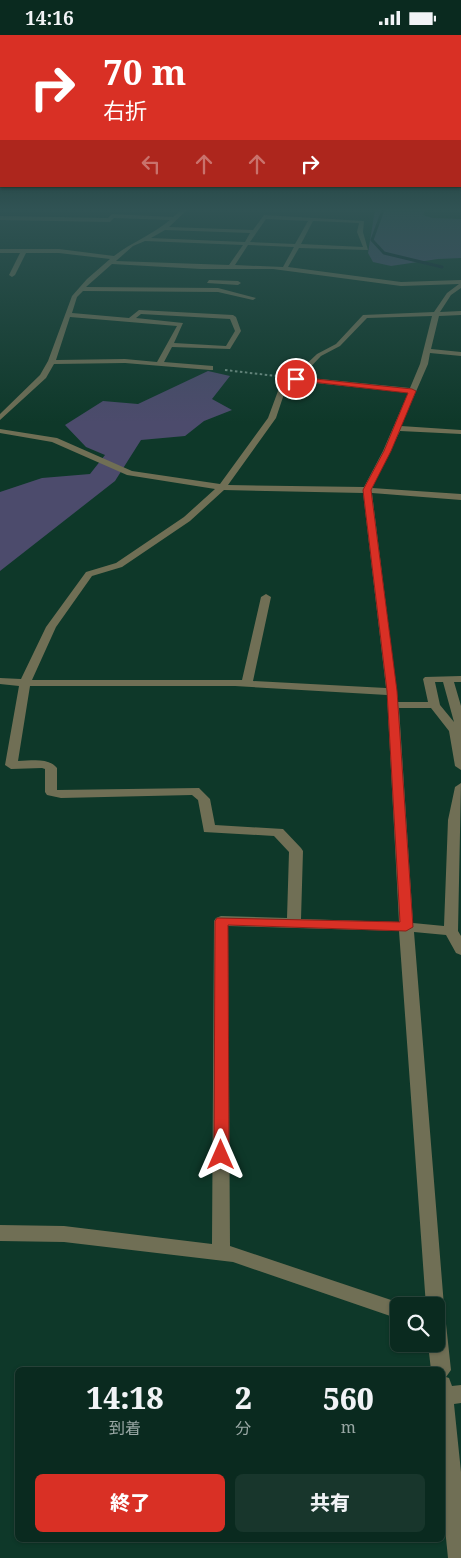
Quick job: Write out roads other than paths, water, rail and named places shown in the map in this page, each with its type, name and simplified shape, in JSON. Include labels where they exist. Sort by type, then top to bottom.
[{"type":"street","points":[[0,418],[43,376],[52,363],[74,297],[88,281]]},
{"type":"street","points":[[206,281],[238,283]]},
{"type":"street","points":[[378,281],[401,284],[461,284]]},
{"type":"street","points":[[434,1297],[406,927],[392,691],[367,490],[387,451],[412,391],[427,351],[436,313],[449,294],[461,284]]},
{"type":"street","points":[[81,289],[210,290],[253,298]]},
{"type":"street","points":[[129,321],[139,313],[233,317],[238,331],[228,347],[169,345]]},
{"type":"street","points":[[294,923],[296,851],[278,832],[209,829],[204,799],[195,791],[51,792],[51,768],[45,764],[11,765],[25,683],[50,627],[89,574],[119,565],[187,519],[222,487],[272,417],[280,393],[318,355],[338,345],[365,316],[461,313]]},
{"type":"street","points":[[67,315],[181,324],[159,363]]},
{"type":"street","points":[[427,351],[461,354]]},
{"type":"street","points":[[52,363],[125,361],[210,368]]},
{"type":"street","points":[[296,379],[412,391]]},
{"type":"street","points":[[397,428],[461,432]]},
{"type":"street","points":[[0,431],[54,440],[130,473],[222,487],[367,490],[461,497]]},
{"type":"street","points":[[247,684],[266,597]]},
{"type":"street","points":[[459,730],[434,705],[430,679],[461,679]]},
{"type":"street","points":[[448,679],[459,730],[461,767]]},
{"type":"street","points":[[0,681],[25,683],[247,684],[392,691]]},
{"type":"street","points":[[392,705],[434,705]]},
{"type":"street","points":[[461,787],[454,821],[452,931],[461,950]]},
{"type":"street","points":[[222,1253],[221,921],[406,927],[452,931]]},
{"type":"street","points":[[0,1233],[64,1233],[233,1254],[390,1308]]},
{"type":"street","points":[[439,1352],[441,1367]]},
{"type":"street","points":[[449,1391],[459,1558]]}]
